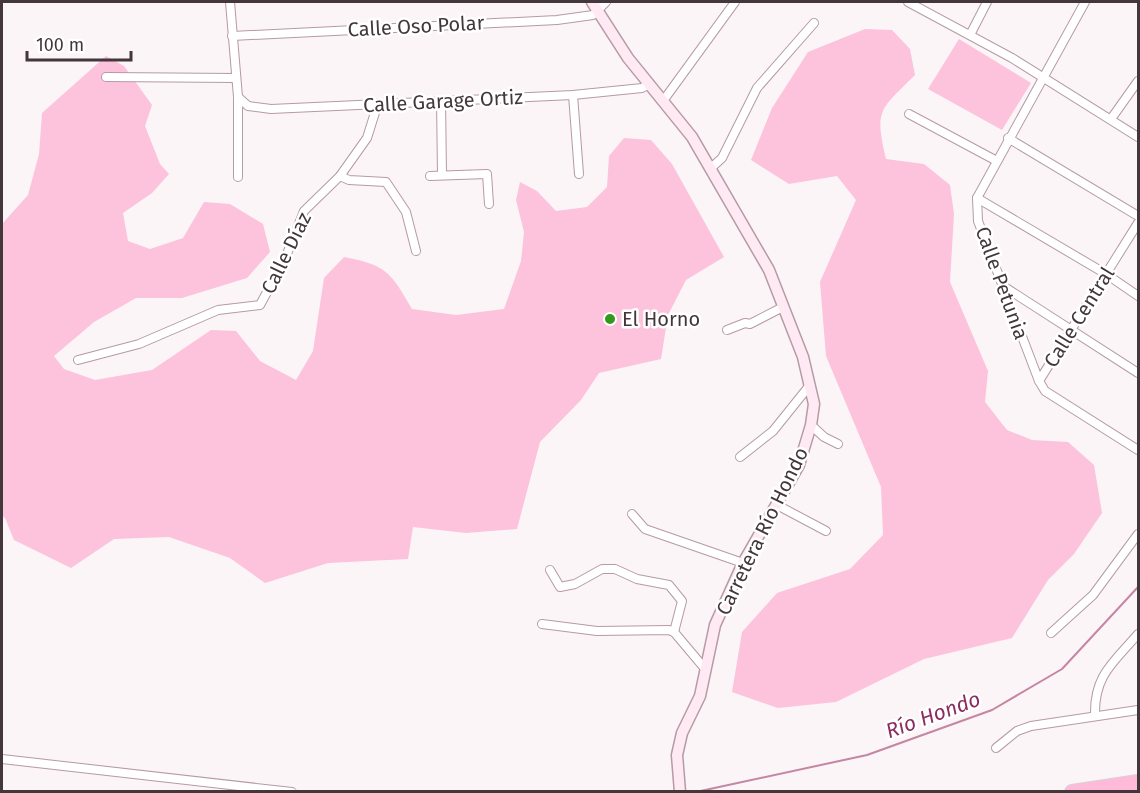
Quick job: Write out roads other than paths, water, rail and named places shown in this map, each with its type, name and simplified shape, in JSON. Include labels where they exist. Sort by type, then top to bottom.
[{"type":"highway","points":[[1072,792],[1138,782]]},
{"type":"street","points":[[230,2],[238,98],[238,177]]},
{"type":"street","points":[[596,6],[606,2]]},
{"type":"street","points":[[663,101],[735,2]]},
{"type":"street","points":[[908,2],[970,34],[1138,137]]},
{"type":"street","points":[[970,34],[987,2]]},
{"type":"street","points":[[1085,2],[995,160],[977,198],[1107,274],[1138,296]]},
{"type":"street","name":"Calle Oso Polar","points":[[232,36],[557,20],[593,15],[596,6]]},
{"type":"street","name":"Carretera Río Hondo","points":[[596,6],[628,58],[692,137],[769,270],[803,357],[814,404],[812,425],[799,465],[743,563],[715,625],[700,696],[682,734],[677,755],[680,792]]},
{"type":"street","points":[[710,169],[722,158],[757,88],[814,23]]},
{"type":"street","points":[[106,77],[236,78]]},
{"type":"street","points":[[1110,119],[1138,81]]},
{"type":"street","name":"Calle Garage Ortiz","points":[[238,98],[248,106],[271,109],[573,95],[642,88],[649,84]]},
{"type":"street","points":[[573,95],[579,174]]},
{"type":"street","points":[[441,100],[442,174]]},
{"type":"street","name":"Calle Díaz","points":[[78,360],[139,344],[218,310],[260,305],[285,259],[304,211],[340,176],[367,138],[378,103]]},
{"type":"street","points":[[909,114],[995,160]]},
{"type":"street","points":[[1008,138],[1138,216]]},
{"type":"street","points":[[430,177],[442,174],[487,174],[489,204]]},
{"type":"street","points":[[340,176],[349,180],[386,182],[406,212],[416,251]]},
{"type":"street","name":"Calle Petunia","points":[[977,198],[978,220],[1039,381],[1046,391],[1138,450]]},
{"type":"street","name":"Calle Central","points":[[1039,381],[1138,223]]},
{"type":"street","points":[[1003,286],[1138,373]]},
{"type":"street","points":[[727,330],[745,323],[750,324],[783,307]]},
{"type":"street","points":[[740,457],[773,431],[810,385]]},
{"type":"street","points":[[812,425],[824,437],[838,444]]},
{"type":"street","points":[[777,505],[826,531]]},
{"type":"street","points":[[632,514],[645,529],[743,563]]},
{"type":"street","points":[[1051,633],[1092,595],[1138,534]]},
{"type":"street","points":[[550,570],[560,587],[575,584],[602,568],[615,569],[637,579],[669,585],[682,602],[674,632]]},
{"type":"street","points":[[542,624],[597,631],[674,632],[706,670]]},
{"type":"street","points":[[1095,715],[1094,696],[1102,676],[1138,634]]},
{"type":"street","points":[[996,748],[1017,731],[1031,726],[1138,710]]},
{"type":"street","points":[[2,759],[292,792]]},
{"type":"waterway","name":"Río Hondo","points":[[696,792],[867,755],[992,710],[1062,669],[1138,587]]},
{"type":"place","name":"El Horno","points":[[610,319]]}]
